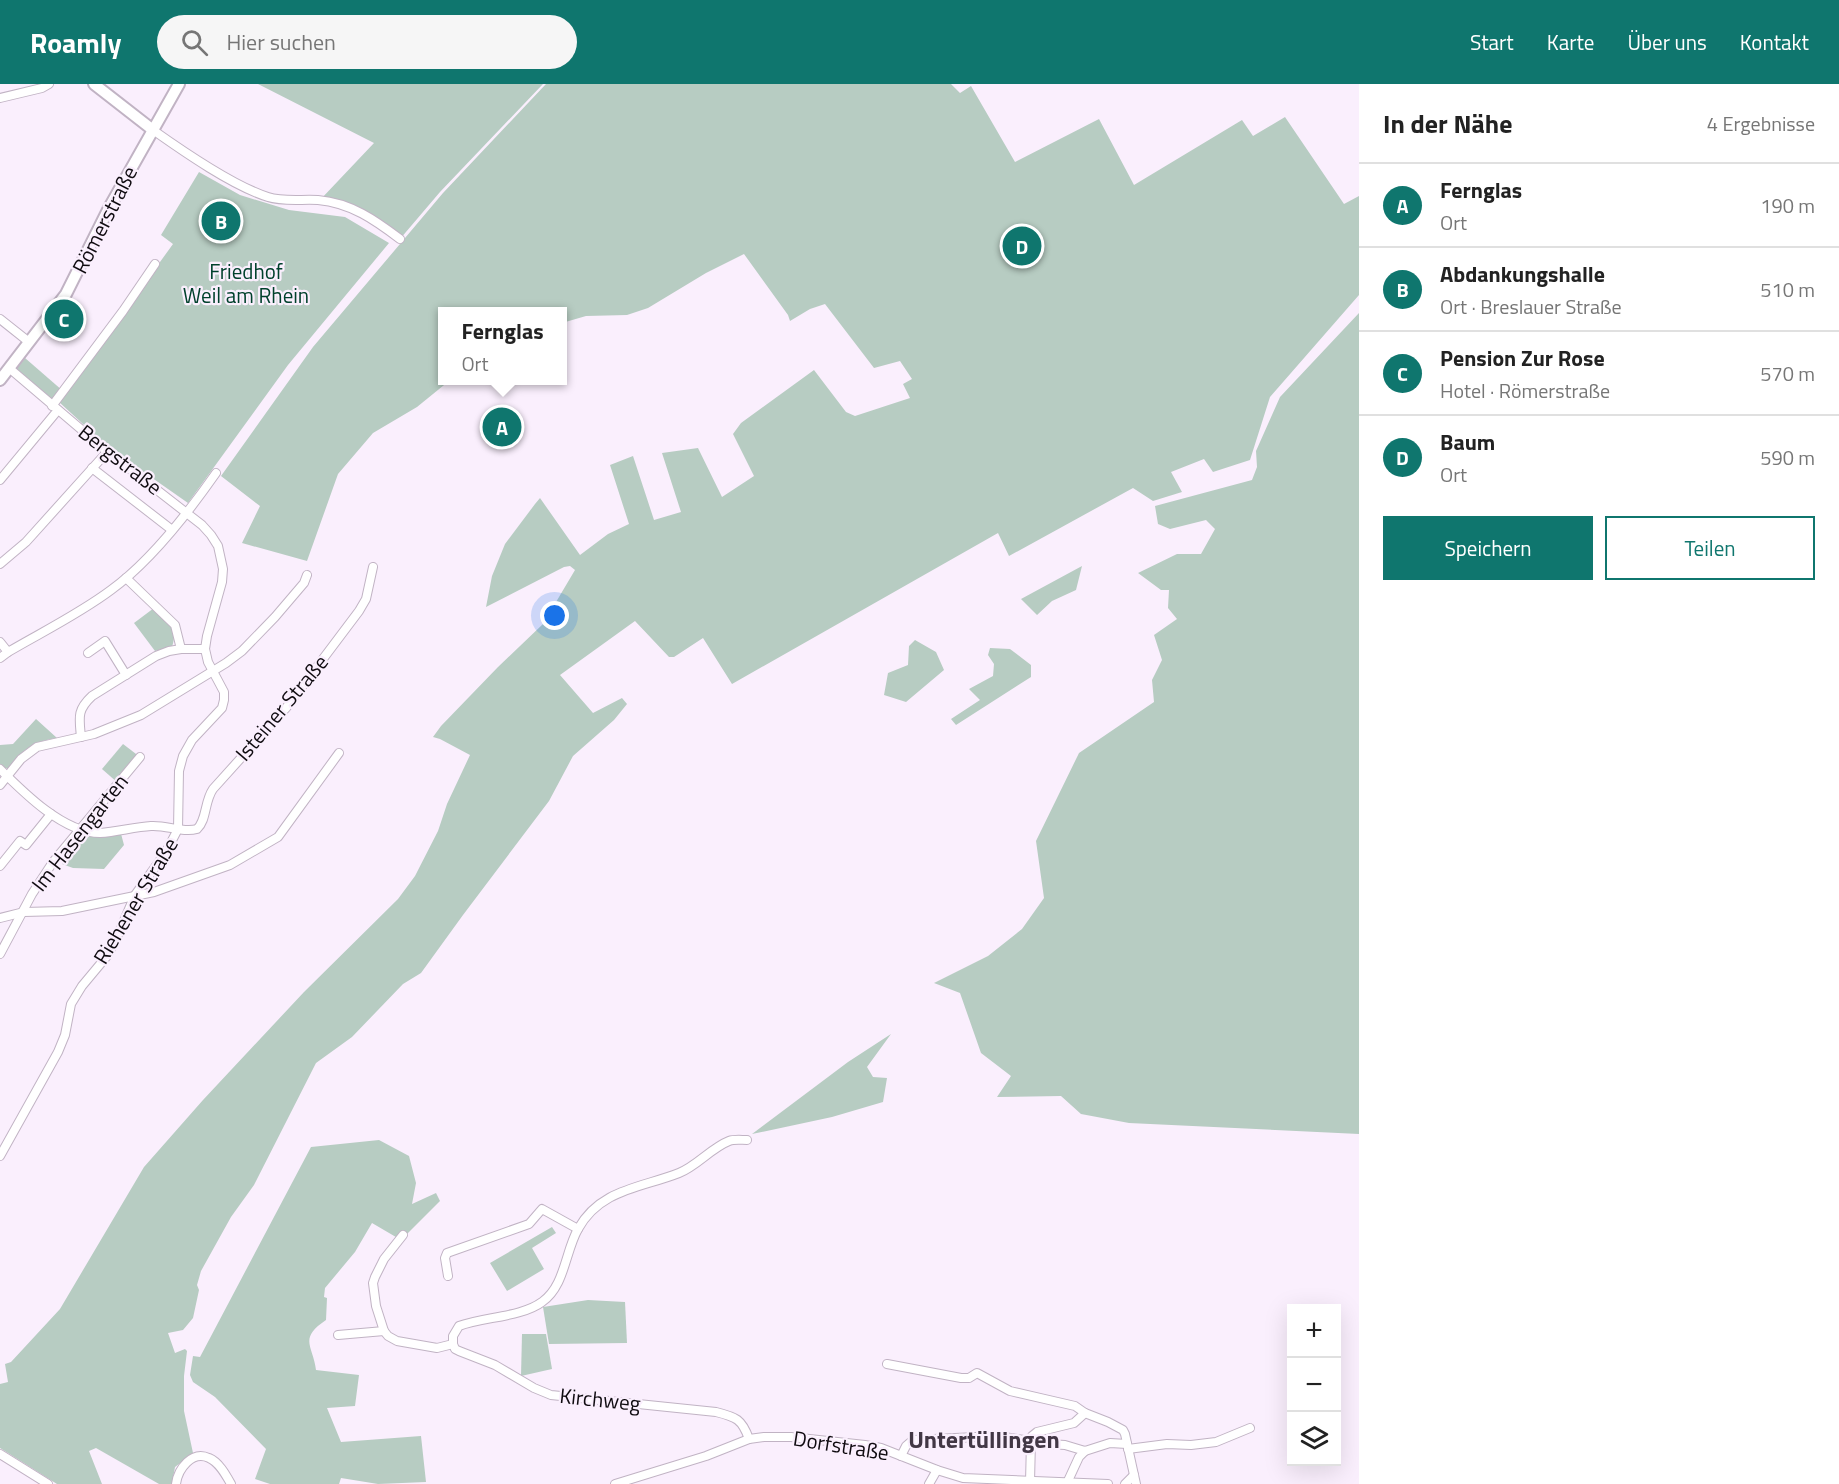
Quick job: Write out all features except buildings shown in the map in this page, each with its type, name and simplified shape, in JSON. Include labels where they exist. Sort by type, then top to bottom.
[{"type":"street","points":[[0,98],[42,88],[49,84]]},
{"type":"street","points":[[94,84],[153,130],[214,170],[258,193],[271,198],[320,200],[348,206],[382,225],[400,239]]},
{"type":"street","name":"Römerstraße","points":[[0,380],[66,294],[109,208],[179,84]]},
{"type":"street","points":[[0,480],[55,408],[155,264]]},
{"type":"street","points":[[0,319],[29,342]]},
{"type":"street","name":"Bergstraße","points":[[9,368],[107,452],[188,513]]},
{"type":"street","points":[[0,564],[26,542],[107,452]]},
{"type":"street","name":"Bergstraße","points":[[92,468],[171,530]]},
{"type":"street","points":[[0,658],[87,606],[126,578],[188,513],[216,473]]},
{"type":"street","name":"Riehener Straße","points":[[0,1156],[58,1052],[65,1035],[71,1004],[82,986],[107,956],[135,895],[166,852],[178,829],[179,771],[183,756],[192,740],[222,708],[224,692],[208,662],[206,649],[207,636],[222,582],[223,563],[212,535],[188,513]]},
{"type":"street","name":"Isteiner Straße","points":[[178,829],[192,830],[201,826],[206,802],[213,789],[286,708],[359,611],[366,598],[373,567]]},
{"type":"street","points":[[0,785],[21,759],[37,747],[107,730],[167,701],[213,671],[242,651],[261,632],[304,583],[307,575]]},
{"type":"street","points":[[126,578],[175,625],[181,649]]},
{"type":"street","points":[[88,652],[105,641],[126,675]]},
{"type":"street","points":[[0,642],[8,652]]},
{"type":"street","points":[[81,737],[79,717],[84,704],[92,696],[156,656],[168,651],[206,649]]},
{"type":"street","points":[[0,918],[24,912],[62,911],[154,892],[230,865],[278,837],[339,753]]},
{"type":"street","name":"Im Hasengarten","points":[[0,954],[52,862],[140,757]]},
{"type":"street","points":[[0,769],[51,814],[79,829],[99,833],[155,826],[178,829]]},
{"type":"street","points":[[0,866],[20,841],[26,845],[51,814]]},
{"type":"street","points":[[403,1235],[384,1259],[373,1283],[376,1306],[384,1331],[397,1341],[437,1348],[453,1344],[455,1331],[459,1326],[528,1310],[545,1300],[558,1281],[578,1229],[599,1204],[626,1189],[679,1173],[727,1141],[747,1140]]},
{"type":"street","points":[[448,1276],[445,1258],[447,1253],[529,1224],[542,1209],[578,1229]]},
{"type":"street","points":[[338,1335],[384,1331]]},
{"type":"street","name":"Kirchweg","points":[[453,1344],[459,1351],[495,1365],[534,1388],[551,1395],[716,1412],[738,1419],[743,1423],[749,1439]]},
{"type":"street","points":[[887,1364],[961,1378],[969,1378],[976,1373],[1010,1391],[1075,1406],[1123,1430],[1136,1484]]},
{"type":"street","points":[[1029,1482],[1032,1436],[1036,1432],[1074,1423],[1085,1413]]},
{"type":"street","points":[[1067,1483],[1079,1457],[1085,1451],[1110,1443],[1127,1447],[1191,1445],[1216,1442],[1250,1428]]},
{"type":"street","points":[[901,1456],[906,1446],[913,1440],[997,1436],[1065,1445],[1085,1451]]},
{"type":"street","name":"Dorfstraße","points":[[615,1484],[706,1456],[749,1439],[773,1437],[814,1438],[865,1445],[963,1478],[1108,1484]]},
{"type":"street","points":[[0,1454],[48,1484]]},
{"type":"street","points":[[176,1484],[182,1467],[188,1461],[200,1457],[216,1462],[231,1484]]},
{"type":"street","points":[[929,1484],[938,1470]]},
{"type":"street","points":[[1125,1484],[1134,1475]]},
{"type":"green space","points":[[258,84],[543,84],[440,192],[400,239],[357,210],[320,200],[374,143]]},
{"type":"green space","points":[[546,84],[951,84],[960,93],[971,86],[1015,162],[1099,119],[1134,185],[1242,120],[1253,136],[1285,117],[1344,204],[1359,196],[1359,295],[1270,397],[1250,460],[1213,472],[1204,459],[1171,472],[1182,492],[1153,501],[1133,488],[1009,556],[998,533],[732,684],[703,638],[674,657],[669,657],[635,621],[560,675],[593,713],[622,698],[627,704],[614,720],[573,756],[549,801],[421,973],[403,984],[352,1037],[316,1063],[254,1185],[231,1217],[201,1271],[193,1318],[183,1330],[168,1333],[175,1353],[185,1349],[187,1351],[184,1411],[193,1453],[175,1467],[172,1484],[159,1484],[96,1448],[89,1451],[102,1484],[57,1484],[0,1448],[0,1384],[8,1382],[5,1364],[11,1362],[60,1309],[144,1167],[304,992],[398,899],[415,876],[438,831],[447,804],[470,755],[433,737],[498,667],[543,624],[575,570],[570,566],[564,567],[486,607],[492,576],[505,544],[535,504],[540,498],[580,555],[608,534],[629,524],[610,465],[633,456],[654,520],[681,512],[662,453],[698,448],[722,497],[754,476],[733,434],[741,423],[814,370],[846,412],[855,416],[910,398],[903,384],[912,379],[900,361],[874,368],[825,304],[810,309],[790,321],[744,254],[706,273],[648,308],[627,315],[586,316],[567,322],[567,307],[438,307],[438,385],[444,385],[417,407],[373,433],[338,474],[307,561],[242,543],[260,506],[221,476],[313,347],[443,193]]},
{"type":"green space","name":"Friedhof Weil am Rhein","points":[[199,172],[240,195],[289,210],[345,217],[389,243],[288,365],[188,503],[108,447],[59,402],[173,244],[161,235]]},
{"type":"green space","points":[[1359,313],[1359,1134],[1129,1123],[1081,1114],[1061,1096],[997,1097],[1011,1076],[981,1053],[960,993],[934,983],[988,956],[1022,929],[1044,898],[1036,841],[1079,753],[1154,702],[1152,680],[1162,660],[1154,635],[1177,619],[1168,608],[1169,590],[1161,590],[1138,573],[1177,554],[1201,554],[1215,529],[1206,520],[1170,529],[1158,524],[1155,506],[1252,480],[1257,467],[1256,451],[1280,397]]},
{"type":"green space","points":[[25,358],[63,391],[52,406],[14,372]]},
{"type":"green space","points":[[1082,566],[1076,590],[1052,601],[1037,615],[1021,599]]},
{"type":"green space","points":[[154,608],[170,624],[174,634],[172,647],[155,651],[134,623]]},
{"type":"green space","points":[[915,640],[936,652],[944,670],[906,702],[884,695],[888,673],[908,665],[909,646]]},
{"type":"green space","points":[[990,648],[1010,649],[1031,665],[1031,677],[956,725],[951,719],[980,700],[969,689],[993,676],[994,664],[988,655]]},
{"type":"green space","points":[[36,719],[57,738],[35,744],[24,751],[8,768],[4,768],[0,764],[0,745],[13,744]]},
{"type":"green space","points":[[123,744],[140,757],[118,783],[102,769]]},
{"type":"green space","points":[[79,829],[120,830],[124,845],[104,869],[73,868],[62,864],[73,849],[67,844]]},
{"type":"green space","points":[[891,1034],[867,1067],[873,1077],[887,1078],[883,1102],[832,1117],[752,1134],[848,1062]]},
{"type":"green space","points":[[379,1140],[409,1156],[416,1183],[412,1204],[436,1193],[440,1201],[401,1240],[372,1223],[355,1252],[325,1288],[326,1320],[312,1332],[309,1343],[316,1370],[359,1375],[355,1406],[327,1408],[341,1442],[421,1436],[426,1482],[378,1484],[341,1478],[339,1484],[270,1484],[255,1479],[266,1449],[215,1397],[193,1382],[190,1375],[193,1356],[200,1357],[311,1147]]},
{"type":"green space","points":[[552,1227],[556,1233],[532,1248],[544,1269],[507,1291],[490,1263]]},
{"type":"green space","points":[[588,1300],[625,1302],[627,1343],[549,1344],[543,1307]]},
{"type":"green space","points":[[522,1334],[546,1334],[552,1369],[521,1376]]},
{"type":"place","name":"Abdankungshalle","points":[[221,221]]},
{"type":"place","name":"Baum","points":[[1022,246]]},
{"type":"place","name":"Pension Zur Rose","points":[[64,319]]},
{"type":"place","name":"Fernglas","points":[[502,427]]},
{"type":"district","name":"Untertüllingen","points":[[984,1440]]}]
